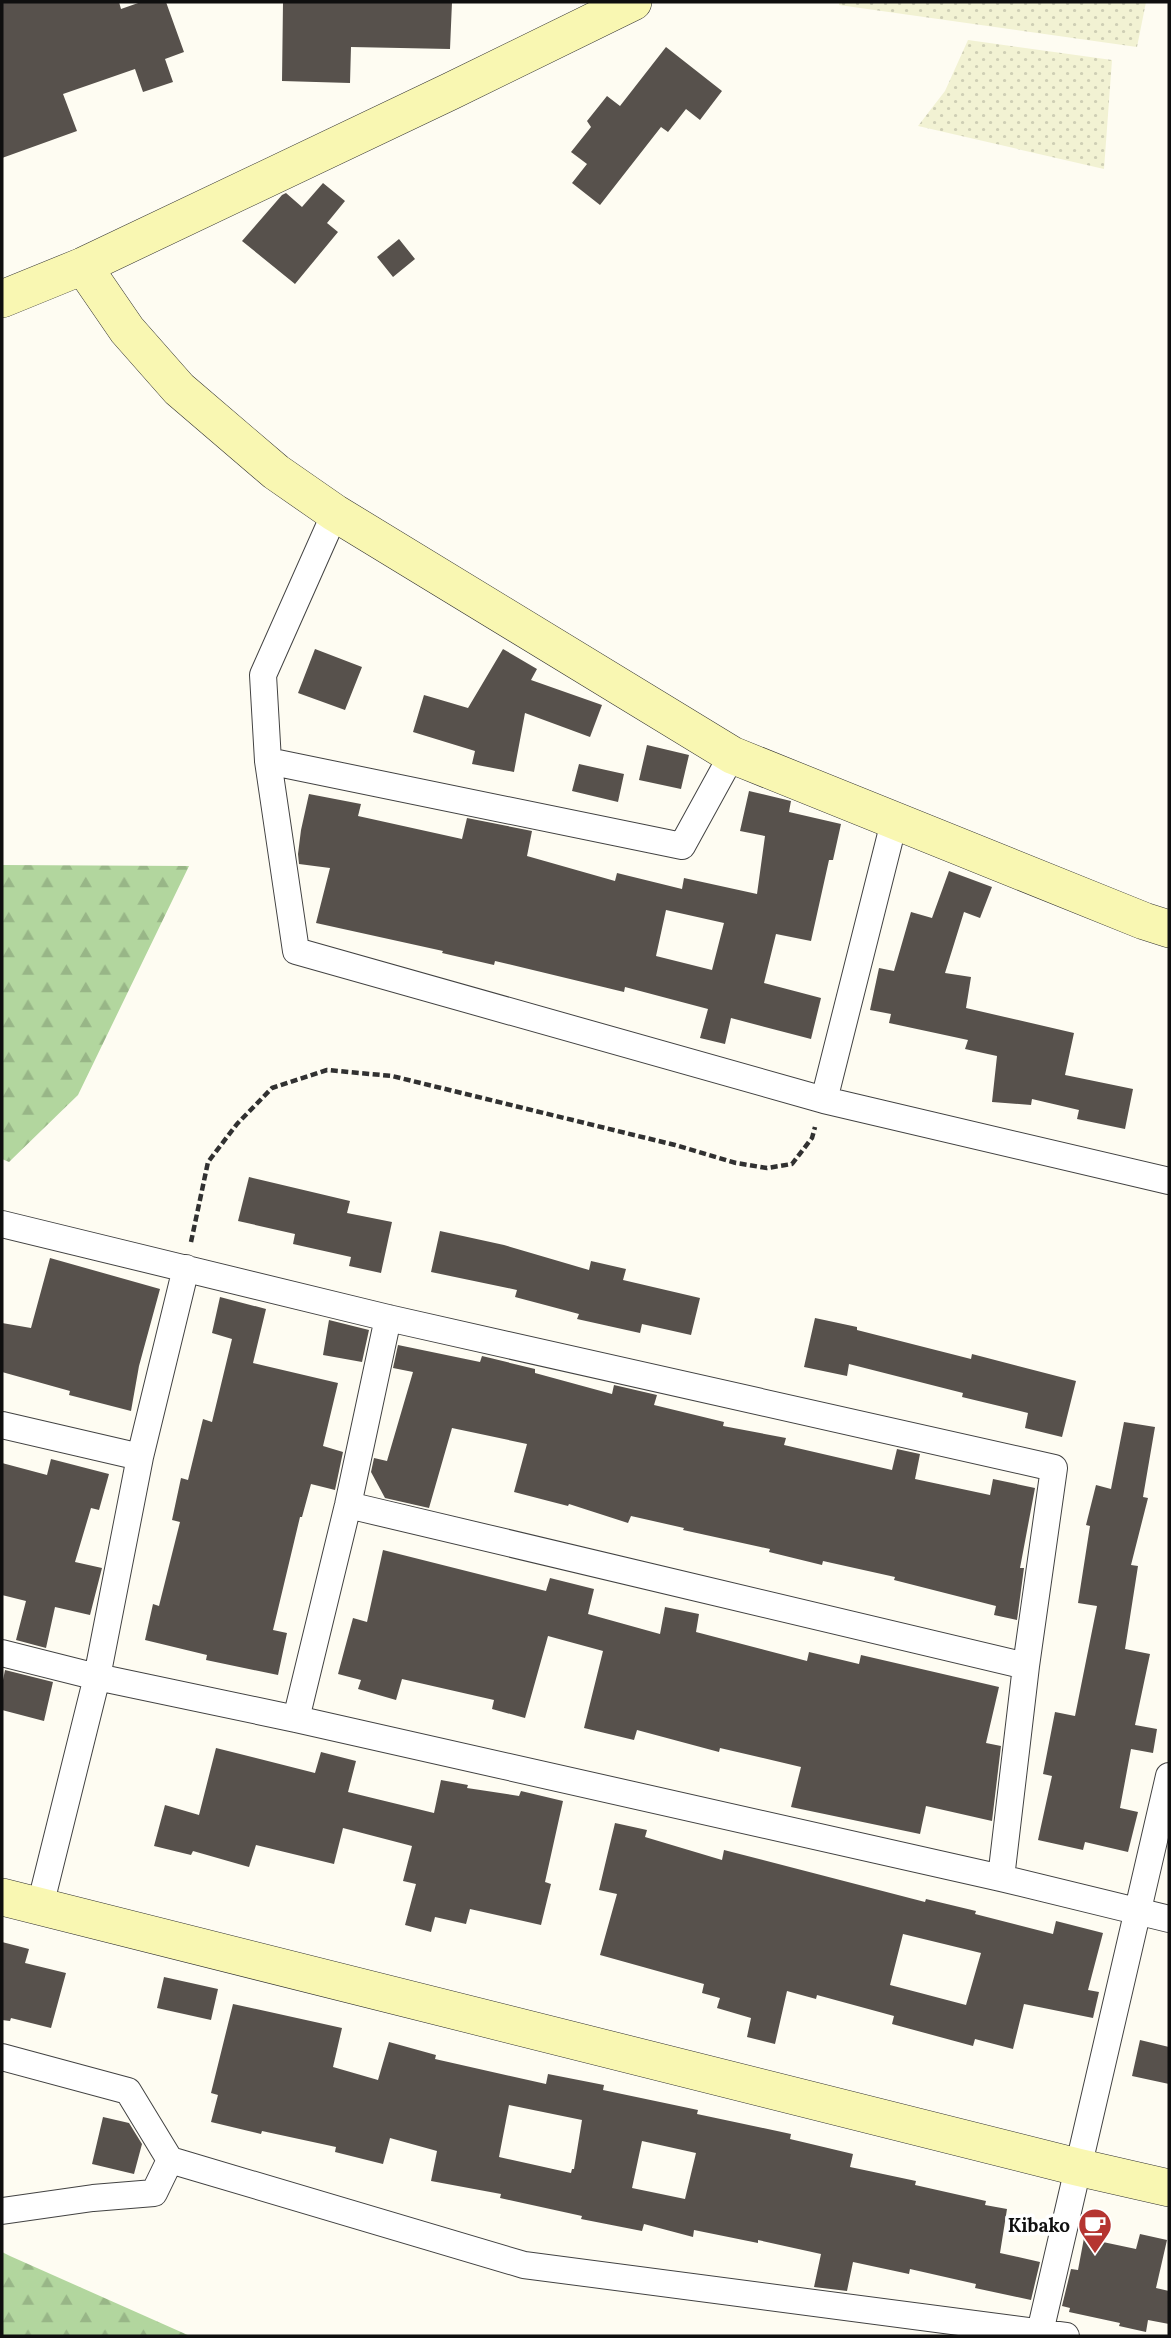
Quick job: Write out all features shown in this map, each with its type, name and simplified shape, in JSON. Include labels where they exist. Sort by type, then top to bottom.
[{"type":"street","points":[[2,299],[83,266],[633,2]]},
{"type":"street","points":[[83,266],[127,330],[179,389],[276,472],[335,513],[732,755],[894,822],[1169,929]]},
{"type":"street","points":[[335,513],[263,676],[268,761],[296,951],[824,1100],[1169,1181]]},
{"type":"street","points":[[268,761],[682,846],[732,755]]},
{"type":"street","points":[[824,1100],[894,822]]},
{"type":"street","points":[[2,1224],[388,1318],[1054,1468],[1026,1667],[1001,1878]]},
{"type":"street","points":[[40,1906],[97,1677],[140,1457],[186,1268]]},
{"type":"street","points":[[296,1719],[348,1505],[388,1318]]},
{"type":"street","points":[[2,1425],[140,1457]]},
{"type":"street","points":[[348,1505],[1026,1667]]},
{"type":"street","points":[[2,1653],[97,1677],[296,1719],[1001,1878],[1169,1919]]},
{"type":"street","points":[[2,2057],[128,2091],[170,2160],[524,2265],[1053,2334],[1077,2167],[1169,1776]]},
{"type":"street","points":[[2,1897],[1169,2188]]},
{"type":"street","points":[[2,2211],[154,2193],[170,2160]]},
{"type":"path","points":[[186,1268],[208,1162],[237,1125],[272,1088],[327,1070],[392,1076],[675,1145],[736,1163],[767,1168],[792,1164],[812,1138],[824,1100]]},
{"type":"green space","points":[[839,2],[1146,2],[1137,47],[839,5]]},
{"type":"green space","points":[[968,40],[1112,60],[1104,169],[918,126],[945,91]]},
{"type":"green space","points":[[2,865],[189,866],[78,1095],[9,1162],[2,1159]]},
{"type":"green space","points":[[2,2252],[10,2256],[190,2336],[2,2336]]},
{"type":"building","points":[[2,2],[119,2],[121,9],[141,2],[166,2],[184,52],[165,59],[173,82],[143,92],[135,69],[63,94],[77,131],[2,158]]},
{"type":"building","points":[[283,2],[452,2],[450,49],[351,47],[350,83],[282,81]]},
{"type":"building","points":[[666,47],[722,91],[700,120],[686,109],[668,132],[661,127],[600,205],[572,183],[587,164],[571,152],[591,127],[587,121],[607,96],[620,106]]},
{"type":"building","points":[[323,183],[345,201],[327,223],[338,232],[295,284],[242,241],[282,195],[286,193],[302,207]]},
{"type":"building","points":[[399,239],[415,259],[393,277],[377,257]]},
{"type":"building","points":[[315,649],[362,667],[345,710],[298,693]]},
{"type":"building","points":[[503,649],[537,669],[531,680],[602,705],[590,737],[525,713],[514,772],[472,764],[475,751],[413,732],[424,695],[468,708]]},
{"type":"building","points":[[647,745],[689,755],[681,789],[639,780]]},
{"type":"building","points":[[579,764],[624,774],[618,802],[572,791]]},
{"type":"building","points":[[749,791],[791,801],[789,812],[841,824],[833,860],[829,860],[811,941],[776,934],[764,983],[821,998],[811,1039],[731,1018],[725,1044],[700,1038],[708,1009],[625,987],[624,992],[316,923],[330,868],[299,864],[298,854],[309,794],[361,804],[358,816],[462,839],[467,818],[532,831],[527,856],[615,881],[617,873],[682,889],[684,878],[757,894],[765,836],[740,831]],"holes":[[[666,910],[724,923],[712,970],[656,956]]]},
{"type":"building","points":[[949,871],[992,887],[980,918],[964,912],[945,973],[971,977],[966,1008],[1074,1033],[1065,1075],[1133,1089],[1125,1129],[1077,1119],[1079,1110],[1032,1099],[1031,1105],[992,1102],[997,1056],[965,1049],[968,1040],[889,1023],[891,1014],[870,1010],[879,968],[894,971],[911,912],[932,918]]},
{"type":"building","points":[[249,1177],[350,1201],[347,1213],[392,1222],[381,1273],[349,1266],[351,1257],[293,1244],[295,1234],[238,1221]]},
{"type":"building","points":[[440,1231],[504,1245],[589,1270],[591,1261],[626,1269],[623,1280],[700,1298],[691,1335],[642,1324],[640,1333],[577,1319],[579,1314],[515,1297],[517,1290],[431,1272]]},
{"type":"building","points":[[50,1258],[160,1289],[139,1366],[131,1411],[69,1395],[70,1391],[2,1372],[2,1323],[31,1328]]},
{"type":"building","points":[[220,1297],[266,1309],[253,1363],[338,1383],[323,1446],[343,1452],[335,1490],[311,1484],[300,1517],[273,1630],[287,1633],[278,1675],[206,1660],[207,1655],[145,1640],[153,1604],[159,1606],[180,1522],[172,1520],[181,1478],[188,1480],[203,1419],[212,1422],[232,1339],[212,1333]]},
{"type":"building","points":[[815,1318],[971,1359],[972,1354],[1076,1381],[1062,1437],[1025,1428],[1028,1413],[962,1397],[963,1393],[849,1364],[847,1376],[804,1367]]},
{"type":"building","points":[[329,1320],[369,1330],[362,1362],[323,1355]]},
{"type":"building","points":[[398,1345],[480,1362],[482,1356],[535,1369],[535,1373],[612,1394],[614,1385],[657,1395],[654,1405],[724,1422],[723,1426],[786,1438],[784,1445],[892,1470],[897,1449],[920,1454],[915,1479],[990,1495],[993,1479],[1035,1488],[1020,1568],[1024,1568],[1017,1620],[994,1615],[996,1606],[894,1580],[895,1577],[823,1561],[822,1565],[769,1552],[770,1549],[631,1516],[628,1523],[569,1504],[568,1506],[514,1492],[527,1444],[452,1428],[429,1508],[385,1498],[371,1472],[374,1458],[387,1461],[413,1372],[393,1368]]},
{"type":"building","points":[[1124,1422],[1155,1427],[1143,1497],[1148,1498],[1131,1565],[1138,1566],[1125,1649],[1150,1654],[1135,1725],[1157,1729],[1153,1753],[1131,1749],[1120,1808],[1138,1812],[1128,1852],[1085,1842],[1083,1850],[1038,1840],[1052,1776],[1043,1774],[1055,1712],[1075,1716],[1097,1606],[1078,1603],[1090,1526],[1086,1525],[1096,1485],[1111,1489]]},
{"type":"building","points":[[51,1459],[109,1474],[99,1510],[91,1508],[75,1562],[102,1568],[90,1615],[55,1607],[46,1648],[16,1640],[26,1601],[2,1595],[2,1463],[47,1475]]},
{"type":"building","points":[[383,1550],[546,1591],[550,1578],[594,1589],[588,1614],[660,1634],[665,1607],[699,1614],[696,1632],[807,1661],[809,1652],[859,1664],[861,1655],[999,1687],[986,1743],[1001,1746],[992,1821],[926,1806],[920,1834],[791,1807],[801,1767],[720,1748],[719,1752],[637,1730],[634,1740],[584,1728],[603,1651],[548,1636],[525,1718],[492,1709],[494,1700],[402,1679],[396,1700],[358,1689],[361,1680],[338,1674],[353,1618],[367,1622]]},
{"type":"building","points":[[5,1670],[53,1682],[44,1721],[2,1710]]},
{"type":"building","points":[[216,1748],[315,1773],[321,1752],[356,1761],[348,1792],[434,1813],[441,1780],[468,1785],[467,1788],[519,1796],[521,1791],[563,1801],[545,1882],[551,1884],[541,1925],[470,1909],[466,1924],[435,1917],[431,1932],[405,1925],[416,1884],[403,1881],[412,1846],[343,1828],[334,1864],[256,1845],[249,1867],[193,1851],[191,1855],[154,1846],[165,1805],[199,1815]]},
{"type":"building","points":[[615,1823],[647,1830],[645,1837],[722,1860],[724,1850],[925,1902],[926,1899],[976,1911],[975,1914],[1053,1934],[1056,1921],[1103,1933],[1088,1990],[1099,1992],[1093,2018],[1024,2004],[1013,2049],[975,2039],[973,2046],[892,2024],[894,2016],[817,1995],[816,1999],[787,1991],[775,2044],[747,2037],[751,2018],[717,2008],[720,1998],[702,1993],[704,1984],[600,1955],[617,1894],[599,1890]],"holes":[[[903,1934],[981,1953],[966,2005],[890,1985]]]},
{"type":"building","points":[[2,1942],[29,1949],[25,1963],[66,1973],[51,2028],[11,2018],[10,2021],[2,2020]]},
{"type":"building","points":[[164,1977],[218,1989],[211,2020],[157,2008]]},
{"type":"building","points":[[233,2004],[342,2028],[333,2067],[378,2080],[389,2042],[436,2055],[435,2059],[546,2084],[548,2074],[604,2085],[603,2090],[698,2110],[697,2114],[791,2134],[790,2139],[853,2154],[850,2167],[916,2181],[915,2185],[986,2201],[985,2205],[1007,2209],[1000,2253],[1040,2262],[1031,2300],[975,2288],[976,2284],[910,2269],[909,2274],[853,2262],[847,2291],[814,2287],[821,2254],[694,2230],[693,2237],[644,2224],[642,2231],[581,2219],[582,2216],[500,2198],[501,2194],[431,2181],[437,2151],[390,2138],[383,2164],[335,2152],[336,2147],[211,2122],[218,2095],[211,2093]],"holes":[[[509,2105],[582,2120],[574,2169],[571,2173],[499,2157]],[[642,2141],[696,2153],[685,2199],[632,2188]]]},
{"type":"building","points":[[1140,2040],[1169,2047],[1169,2084],[1132,2076]]},
{"type":"building","points":[[103,2117],[129,2123],[142,2144],[134,2174],[92,2164]]},
{"type":"building","points":[[1140,2234],[1167,2240],[1156,2288],[1169,2291],[1169,2324],[1148,2320],[1146,2332],[1119,2326],[1120,2323],[1069,2312],[1070,2308],[1062,2306],[1071,2269],[1078,2270],[1084,2238],[1136,2249]]},
{"type":"place","name":"Kibako","points":[[1095,2255]]}]
